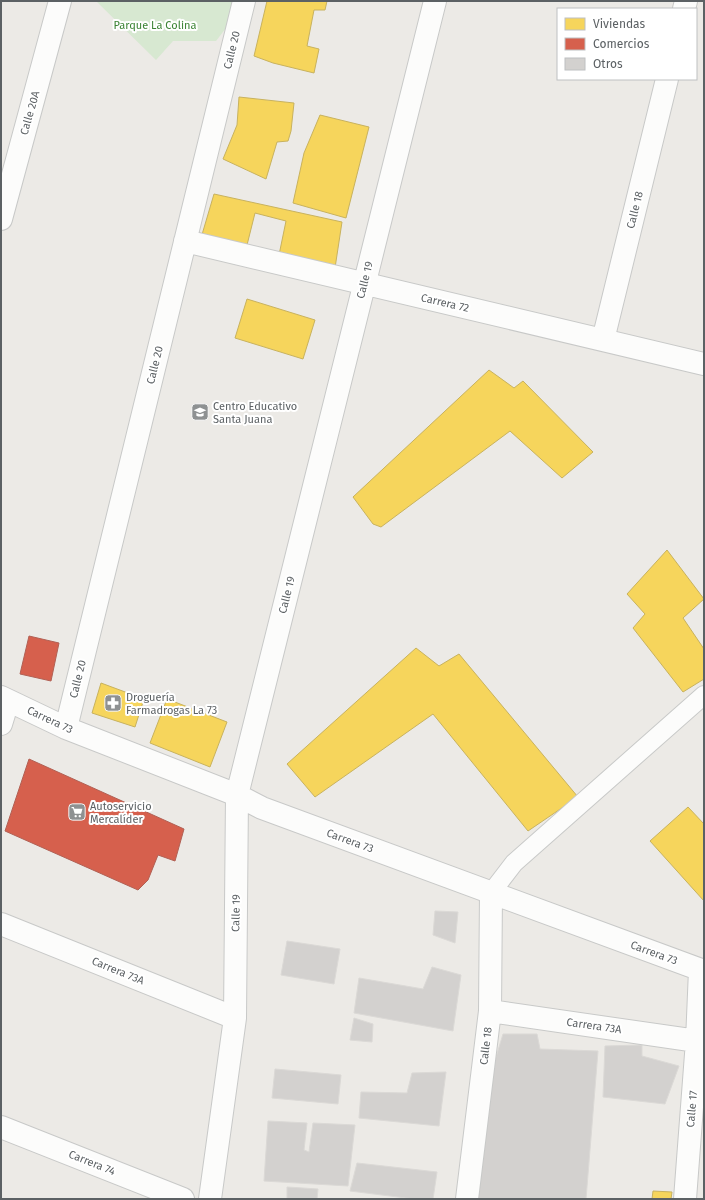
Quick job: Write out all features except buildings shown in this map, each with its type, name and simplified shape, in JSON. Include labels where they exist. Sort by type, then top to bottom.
[{"type":"street","name":"Calle 20","points":[[66,728],[244,1]]},
{"type":"street","name":"Calle 19","points":[[210,1199],[235,1018],[238,795],[435,1]]},
{"type":"street","name":"Calle 20A","points":[[1,219],[4,195],[60,5]]},
{"type":"street","name":"Calle 18","points":[[603,340],[667,80]]},
{"type":"street","name":"Carrera 72","points":[[185,241],[704,364]]},
{"type":"street","name":"Carrera 73","points":[[5,699],[66,728],[238,795],[262,808],[702,971]]},
{"type":"street","points":[[1,724],[5,699]]},
{"type":"street","name":"Calle 18","points":[[467,1199],[490,1011],[491,893]]},
{"type":"street","name":"Carrera 73A","points":[[1,924],[235,1018]]},
{"type":"street","name":"Calle 17","points":[[685,1199],[702,971]]},
{"type":"street","name":"Carrera 73A","points":[[490,1011],[697,1041]]},
{"type":"street","name":"Carrera 74","points":[[1,1127],[183,1199]]},
{"type":"lane","points":[[491,893],[514,863],[704,694]]},
{"type":"green space","name":"Parque La Colina","points":[[96,1],[244,1],[243,6],[216,41],[173,41],[156,60]]},
{"type":"place","name":"Centro Educativo Santa Juana","points":[[200,412]]},
{"type":"place","name":"Droguería Farmadrogas La 73","points":[[113,703]]},
{"type":"place","name":"Autoservicio Mercalíder","points":[[77,812]]}]
